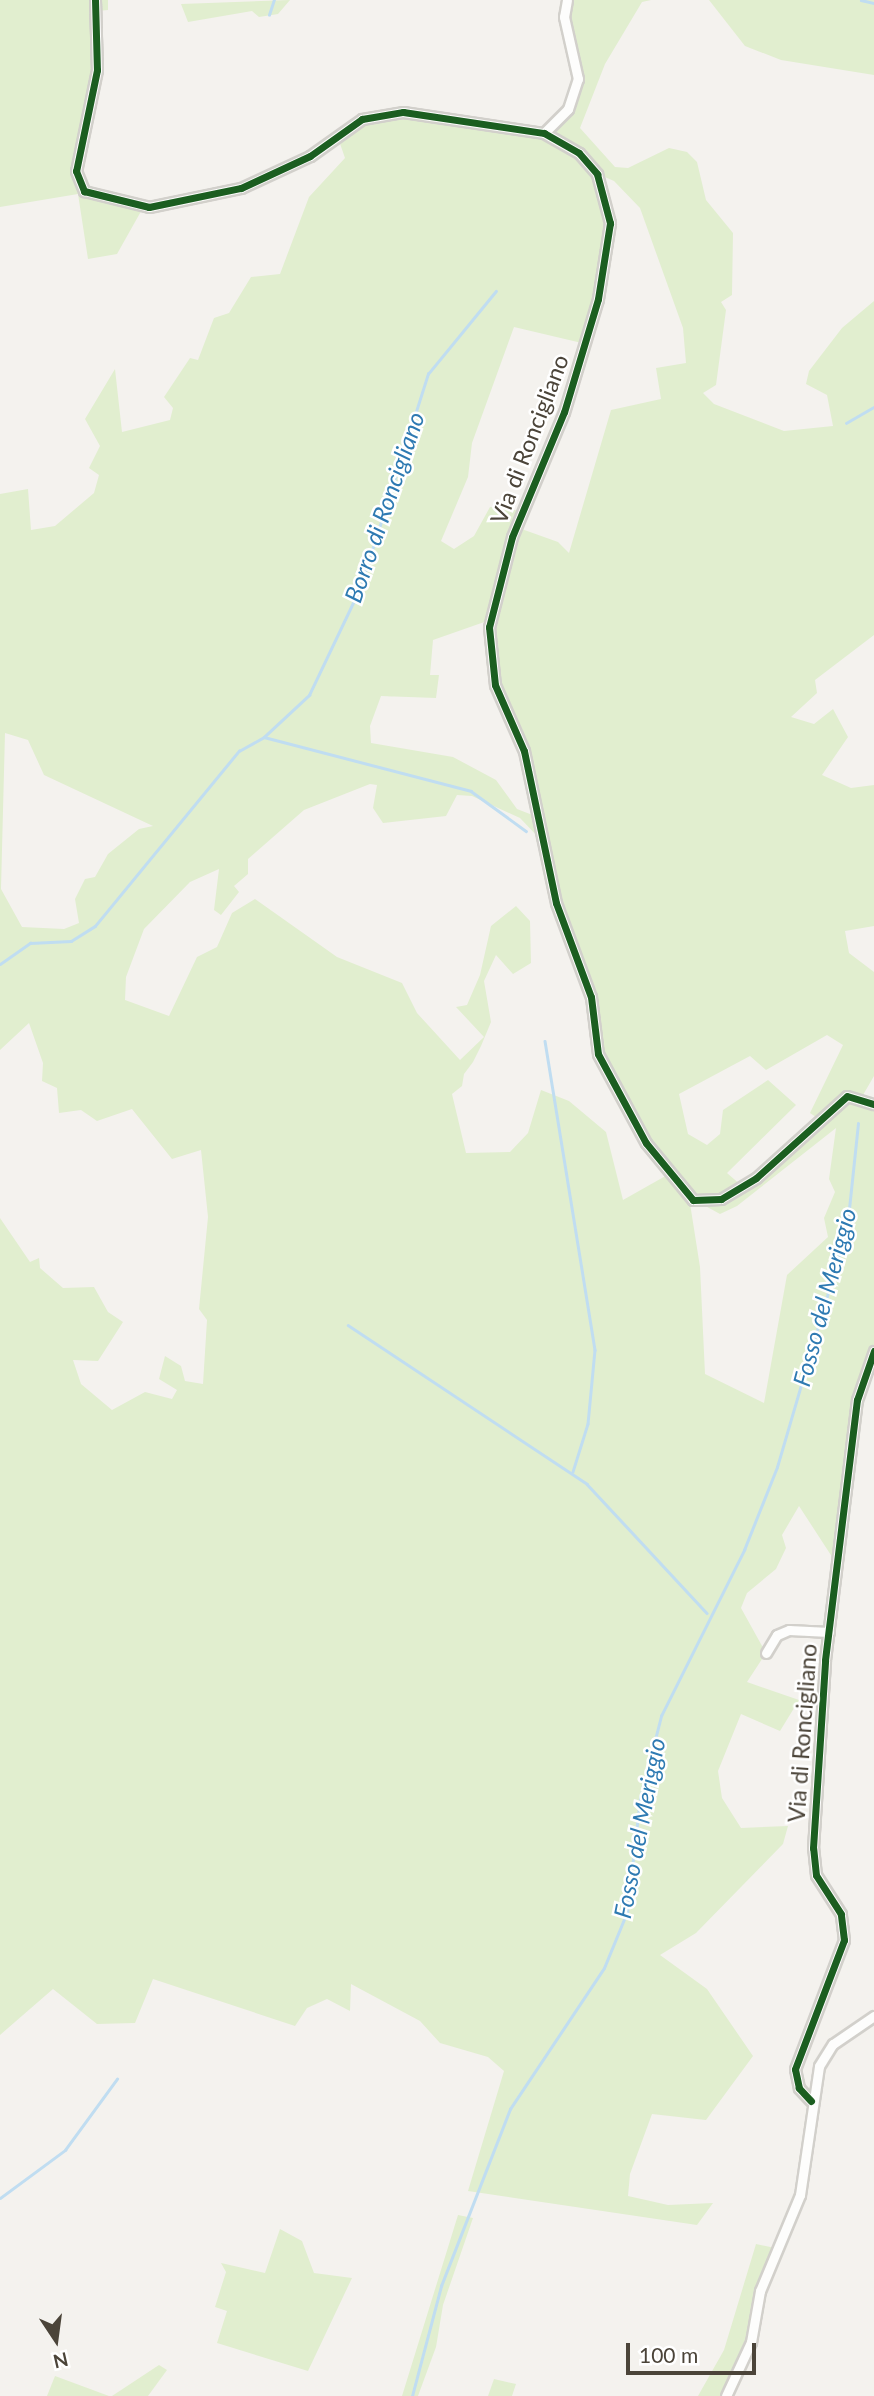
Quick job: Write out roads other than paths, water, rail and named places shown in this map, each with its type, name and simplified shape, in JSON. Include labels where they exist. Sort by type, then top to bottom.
[{"type":"street","name":"Via di Roncigliano","points":[[95,0],[97,70],[76,171],[84,191],[149,207],[242,188],[310,156],[362,119],[386,113],[445,114],[544,133],[579,153],[597,174],[610,223],[577,374],[497,587],[489,661],[524,751],[556,903],[591,997],[598,1054],[646,1143],[693,1200],[721,1199],[756,1178],[847,1096],[874,1104]]},
{"type":"street","points":[[544,133],[568,109],[578,79],[564,17],[567,0]]},
{"type":"street","name":"Via di Roncigliano","points":[[811,2101],[799,2088],[795,2069],[844,1940],[841,1914],[816,1875],[813,1848],[829,1632],[857,1400],[874,1351]]},
{"type":"street","name":"Via di Roncigliano","points":[[766,1653],[777,1635],[789,1630],[829,1632]]},
{"type":"street","points":[[726,2396],[751,2342],[760,2291],[800,2196],[811,2101],[833,2044],[874,2016]]},
{"type":"waterway","points":[[269,15],[274,0]]},
{"type":"waterway","points":[[861,0],[874,3]]},
{"type":"waterway","name":"Borro di Roncigliano","points":[[0,964],[30,943],[71,941],[95,926],[239,751],[264,737],[309,695],[360,588],[428,374],[496,291]]},
{"type":"waterway","points":[[846,423],[874,407]]},
{"type":"waterway","points":[[264,737],[471,791],[526,831]]},
{"type":"waterway","points":[[545,1041],[595,1350],[588,1424],[573,1472]]},
{"type":"waterway","name":"Fosso del Meriggio","points":[[412,2396],[441,2286],[510,2109],[604,1968],[627,1912],[640,1798],[661,1716],[744,1550],[777,1467],[847,1228],[858,1124]]},
{"type":"waterway","points":[[348,1325],[587,1484],[707,1613]]},
{"type":"waterway","points":[[0,2198],[65,2150],[117,2079]]}]
